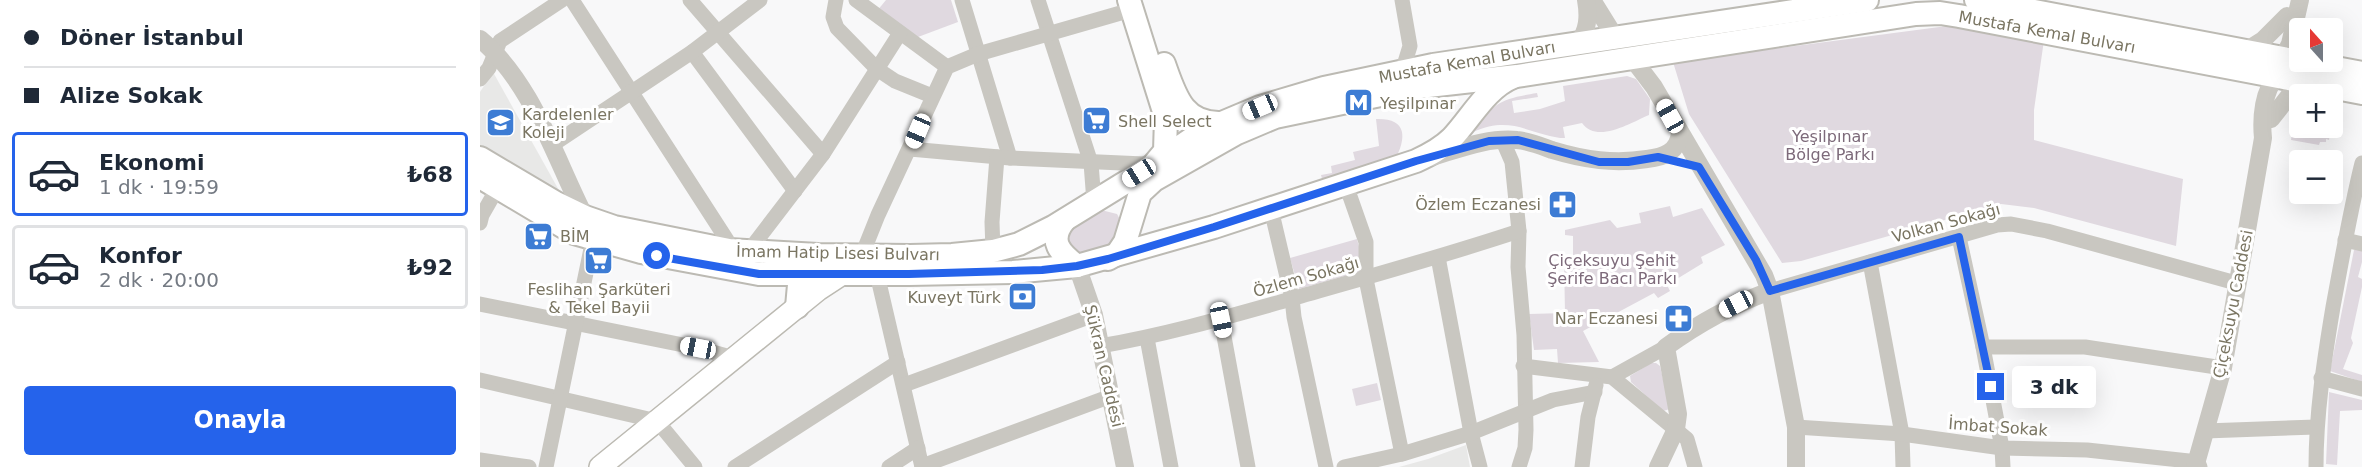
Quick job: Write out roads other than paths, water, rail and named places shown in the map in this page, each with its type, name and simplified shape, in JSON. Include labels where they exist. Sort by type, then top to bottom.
[{"type":"main road","name":"Mustafa Kemal Bulvarı","points":[[1108,259],[1117,254],[1125,242],[1140,194],[1195,147],[1203,131],[1260,107],[1324,88],[1449,63],[1578,44],[1815,3],[1867,0]]},
{"type":"main road","name":"Mustafa Kemal Bulvarı","points":[[1976,0],[2240,60]]},
{"type":"main road","points":[[1137,4],[1166,118],[1165,151],[1152,166]]},
{"type":"main road","points":[[1137,4],[1173,91],[1182,106],[1192,117],[1200,121],[1222,123]]},
{"type":"main road","name":"Mustafa Kemal Bulvarı","points":[[1064,221],[1152,166],[1275,117],[1419,87],[1517,76],[1916,14],[1940,13],[2289,68]]},
{"type":"main road","points":[[1615,37],[1632,58]]},
{"type":"main road","name":"Mustafa Kemal Bulvarı","points":[[2343,71],[2362,73]]},
{"type":"main road","name":"Mustafa Kemal Bulvarı","points":[[2321,72],[2362,93]]},
{"type":"main road","name":"Mustafa Kemal Bulvarı","points":[[1108,259],[1416,161],[1439,149],[1453,137],[1493,90],[1509,78],[1517,76]]},
{"type":"main road","points":[[1166,118],[1174,131],[1195,147]]},
{"type":"main road","name":"İmam Hatip Lisesi Bulvarı","points":[[480,158],[585,217],[614,227],[739,251],[952,255],[993,251],[1019,244],[1064,221]]},
{"type":"main road","name":"İmam Hatip Lisesi Bulvarı","points":[[489,182],[559,225],[593,239],[641,252],[759,274],[1013,272],[1077,266]]},
{"type":"main road","points":[[1094,202],[1110,202],[1122,209],[1128,219],[1130,230]]},
{"type":"main road","points":[[1064,221],[1058,228],[1057,244],[1066,257],[1077,266],[1108,259]]},
{"type":"main road","points":[[1013,272],[1020,267],[1024,258],[1023,249],[1019,244]]},
{"type":"main road","points":[[600,467],[796,307],[828,282],[844,273]]},
{"type":"main road","points":[[796,307],[800,274]]},
{"type":"street","points":[[480,80],[496,53],[500,41],[562,0]]},
{"type":"street","points":[[572,0],[727,240],[739,251],[795,191],[823,154],[900,33]]},
{"type":"street","points":[[690,0],[823,154]]},
{"type":"street","points":[[552,145],[692,52],[760,0]]},
{"type":"street","points":[[836,0],[833,16],[837,28],[877,69],[895,81],[933,96]]},
{"type":"street","points":[[962,0],[978,54],[1003,157],[992,222],[993,251]]},
{"type":"street","points":[[1038,0],[1091,163],[1094,202]]},
{"type":"street","points":[[1402,0],[1410,46],[1402,72]]},
{"type":"street","points":[[1578,44],[1588,20],[1586,0]]},
{"type":"street","points":[[1592,0],[1615,37]]},
{"type":"street","points":[[864,2],[900,33],[947,67]]},
{"type":"street","points":[[862,255],[878,215],[947,67],[978,54],[1137,4]]},
{"type":"street","points":[[2295,12],[2240,60],[2268,112],[2289,96],[2312,72]]},
{"type":"street","name":"Çiçeksuyu Caddesi","points":[[2198,465],[2223,368],[2236,283],[2268,112],[2278,86],[2281,43],[2295,12]]},
{"type":"street","points":[[480,39],[496,53],[510,71],[552,145],[585,217]]},
{"type":"street","points":[[1410,46],[1424,57],[1449,63]]},
{"type":"street","points":[[692,52],[795,191]]},
{"type":"street","points":[[1654,87],[1657,64],[1670,53]]},
{"type":"street","points":[[1632,58],[1654,87],[1699,167],[1756,260],[1770,291],[1796,428],[1796,467]]},
{"type":"street","points":[[1416,161],[1502,139],[1530,143],[1599,162],[1628,162],[1658,157],[1670,152],[1679,141],[1680,133]]},
{"type":"street","points":[[1502,139],[1512,162],[1519,231],[1518,267],[1524,335],[1525,413],[1525,448],[1519,467]]},
{"type":"street","points":[[1512,162],[1530,143]]},
{"type":"street","points":[[910,149],[1152,166]]},
{"type":"street","points":[[1658,157],[1699,167]]},
{"type":"street","points":[[2316,467],[2316,427],[2321,378],[2345,240],[2362,163]]},
{"type":"street","points":[[481,218],[489,182]]},
{"type":"street","points":[[1346,185],[1365,242],[1366,279],[1402,454]]},
{"type":"street","points":[[1271,209],[1292,298],[1326,467]]},
{"type":"street","name":"Volkan Sokağı","points":[[1770,291],[1997,225],[2011,224],[2047,231],[2236,283]]},
{"type":"street","name":"Özlem Sokağı","points":[[1100,346],[1147,338],[1221,320],[1292,298],[1366,279],[1519,231]]},
{"type":"street","points":[[1959,237],[1983,347],[2002,448],[2003,467]]},
{"type":"street","points":[[546,467],[593,239]]},
{"type":"street","points":[[2345,240],[2362,244]]},
{"type":"street","points":[[1438,257],[1471,433],[1480,467]]},
{"type":"street","points":[[1870,262],[1902,434],[1903,467]]},
{"type":"street","name":"Şükran Caddesi","points":[[1077,266],[1094,315],[1125,467]]},
{"type":"street","points":[[877,274],[922,467],[1111,396]]},
{"type":"street","points":[[1344,467],[1402,454],[1471,433],[1602,382],[1666,347],[1696,325],[1736,304],[1770,291]]},
{"type":"street","points":[[480,304],[698,348],[734,358]]},
{"type":"street","points":[[904,385],[1094,315]]},
{"type":"street","points":[[1221,320],[1248,467]]},
{"type":"street","points":[[1147,338],[1171,467]]},
{"type":"street","points":[[1983,347],[2085,346],[2223,368]]},
{"type":"street","points":[[1658,467],[1676,429],[1678,414],[1666,347]]},
{"type":"street","points":[[735,467],[898,362]]},
{"type":"street","points":[[1523,366],[1578,372],[1602,382],[1676,429],[1687,439],[1695,467]]},
{"type":"street","points":[[2321,378],[2362,389]]},
{"type":"street","points":[[480,380],[657,421],[695,467]]},
{"type":"street","points":[[1582,467],[1588,417],[1602,382]]},
{"type":"street","points":[[2205,431],[2316,427]]},
{"type":"street","name":"İmbat Sokak","points":[[1796,428],[1902,434],[2110,460],[2198,465]]},
{"type":"street","points":[[889,467],[918,448]]},
{"type":"street","points":[[480,460],[529,467]]},
{"type":"place","name":"Yeşilpınar","points":[[1359,103]]},
{"type":"place","name":"Shell Select","points":[[1097,121]]},
{"type":"place","name":"Kardelenler Koleji","points":[[501,123]]},
{"type":"place","name":"Özlem Eczanesi","points":[[1562,204]]},
{"type":"place","name":"BİM","points":[[539,236]]},
{"type":"place","name":"Feslihan Şarküteri & Tekel Bayii","points":[[599,261]]},
{"type":"place","name":"Kuveyt Türk","points":[[1022,297]]},
{"type":"place","name":"Nar Eczanesi","points":[[1679,318]]},
{"type":"park label","name":"Yeşilpınar Bölge Parkı","points":[[1830,145]]},
{"type":"park label","name":"Çiçeksuyu Şehit Şerife Bacı Parkı","points":[[1612,269]]}]
